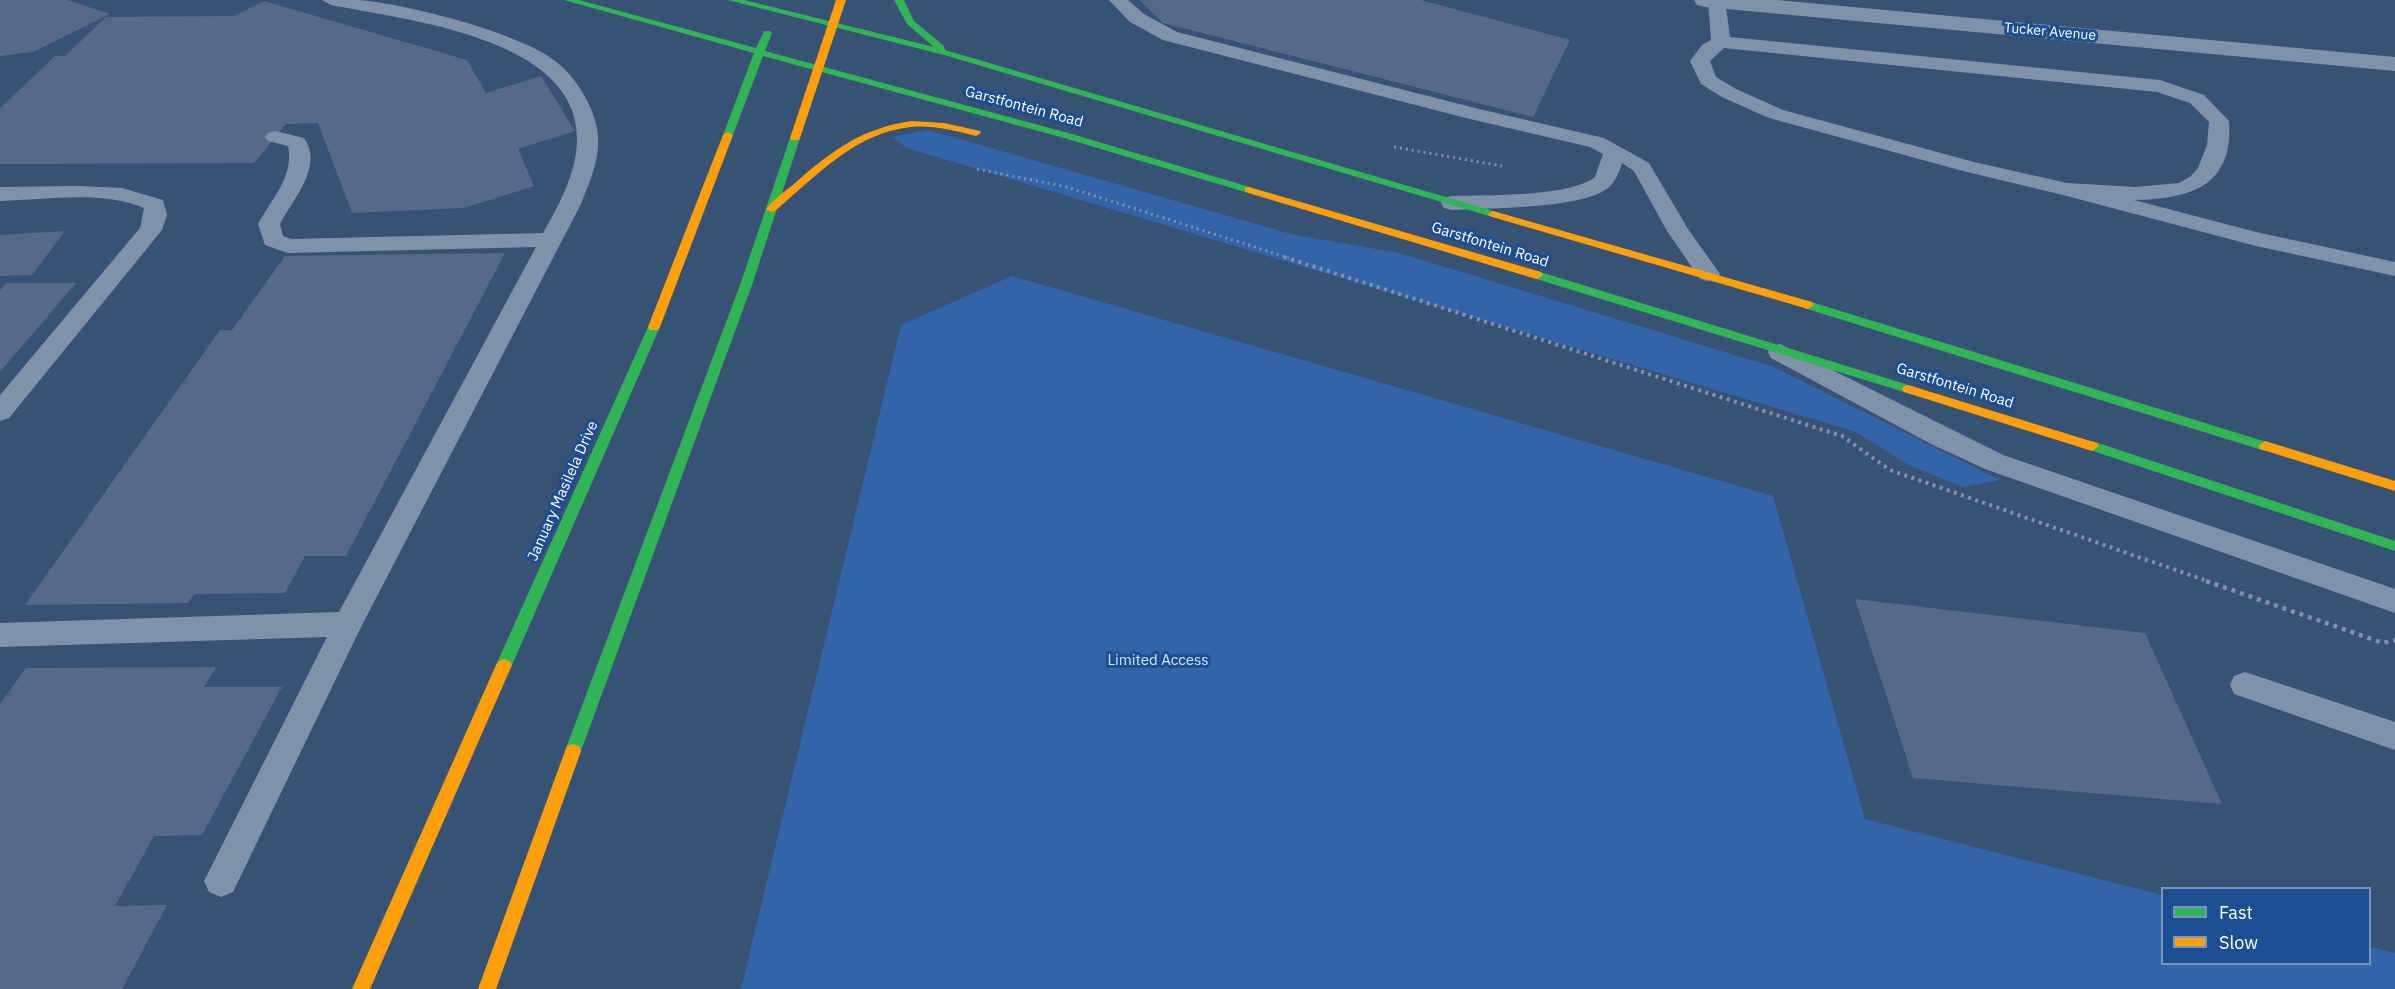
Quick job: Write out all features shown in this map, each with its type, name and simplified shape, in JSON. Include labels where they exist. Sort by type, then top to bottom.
[{"type":"main road","name":"Garstfontein Road","points":[[569,0],[817,70],[1068,136],[2080,442],[2395,546]]},
{"type":"main road","name":"Garstfontein Road","points":[[733,0],[778,6],[832,25],[947,53],[1452,203],[1708,274],[2395,486]]},
{"type":"main road","points":[[487,989],[746,285],[841,0]]},
{"type":"main road","points":[[898,0],[912,26],[947,53]]},
{"type":"main road","name":"January Masilela Drive","points":[[361,989],[657,320],[778,6]]},
{"type":"main road","points":[[771,209],[844,147],[867,135],[890,128],[928,124],[952,126],[989,137]]},
{"type":"main road","points":[[1035,143],[1068,136]]},
{"type":"main road","points":[[483,958],[543,835]]},
{"type":"street","name":"Tucker Avenue","points":[[1711,1],[2395,64]]},
{"type":"lane","points":[[221,881],[348,624],[570,204],[584,168],[587,147],[587,129],[580,108],[548,64],[493,38],[331,0]]},
{"type":"lane","points":[[1118,0],[1137,18],[1170,36],[1477,115],[1597,142],[1626,156],[1642,167],[1683,239],[1708,274]]},
{"type":"lane","points":[[1711,1],[1720,42]]},
{"type":"lane","points":[[2067,189],[2125,193],[2180,189],[2192,185],[2202,179],[2212,161],[2217,147],[2219,121],[2197,99],[2160,86],[1720,42],[1702,56],[1702,69],[1708,80],[1776,114],[1905,150],[2256,238],[2395,269]]},
{"type":"lane","points":[[275,138],[297,142],[302,154],[295,182],[279,203],[269,224],[273,240],[288,246],[550,240]]},
{"type":"lane","points":[[1452,203],[1562,195],[1586,191],[1602,182],[1610,168],[1614,152]]},
{"type":"lane","points":[[0,194],[138,196],[155,205],[156,214],[151,230],[0,412]]},
{"type":"lane","points":[[1770,347],[1940,437],[1994,462],[2395,601]]},
{"type":"lane","points":[[0,635],[348,624]]},
{"type":"lane","points":[[2245,685],[2395,736]]},
{"type":"path","points":[[966,166],[1067,187],[1842,436],[1890,470],[2384,643],[2395,640]]},
{"type":"green space","points":[[928,130],[1291,234],[1399,253],[1774,367],[2000,480],[1962,487],[1907,464],[1856,432],[907,148],[892,137]]},
{"type":"green space","name":"Limited Access","points":[[1012,276],[1773,496],[1865,819],[2161,895],[2161,965],[2371,965],[2371,947],[2395,953],[2395,989],[741,989],[901,325]]},
{"type":"building","points":[[0,0],[67,0],[110,14],[33,52],[0,56]]},
{"type":"building","points":[[1140,0],[1421,0],[1570,40],[1533,117],[1163,23]]},
{"type":"building","points":[[264,1],[467,60],[486,93],[541,76],[575,131],[518,149],[534,186],[464,208],[352,213],[318,123],[286,124],[254,163],[0,164],[0,108],[55,56],[65,56],[106,17],[234,16]]},
{"type":"building","points":[[65,231],[32,275],[0,276],[0,235]]},
{"type":"building","points":[[505,253],[346,556],[305,556],[285,593],[194,594],[188,603],[25,605],[220,330],[232,330],[285,256]]},
{"type":"building","points":[[6,283],[76,283],[0,372],[0,290]]},
{"type":"building","points":[[1855,599],[2145,633],[2222,804],[1913,778]]},
{"type":"building","points":[[216,667],[204,687],[282,687],[202,835],[154,836],[115,906],[167,905],[122,989],[0,989],[0,704],[26,668]]},
{"type":"traffic: fast","points":[[569,0],[1068,136],[1249,190]]},
{"type":"traffic: fast","points":[[733,0],[947,53],[1493,214]]},
{"type":"traffic: fast","points":[[899,0],[910,22],[941,48]]},
{"type":"traffic: fast","points":[[728,135],[767,33]]},
{"type":"traffic: fast","points":[[573,751],[746,285],[795,138]]},
{"type":"traffic: fast","points":[[1537,275],[1908,389]]},
{"type":"traffic: fast","points":[[1808,305],[2265,446]]},
{"type":"traffic: fast","points":[[504,665],[654,327]]},
{"type":"traffic: fast","points":[[2092,446],[2395,546]]},
{"type":"traffic: slow","points":[[795,138],[841,0]]},
{"type":"traffic: slow","points":[[771,209],[836,155],[872,134],[891,127],[912,124],[944,126],[976,133]]},
{"type":"traffic: slow","points":[[654,327],[728,135]]},
{"type":"traffic: slow","points":[[1249,190],[1537,275]]},
{"type":"traffic: slow","points":[[1493,214],[1808,305]]},
{"type":"traffic: slow","points":[[1908,389],[2092,446]]},
{"type":"traffic: slow","points":[[2265,446],[2395,486]]},
{"type":"traffic: slow","points":[[361,989],[504,665]]},
{"type":"traffic: slow","points":[[487,989],[573,751]]}]
